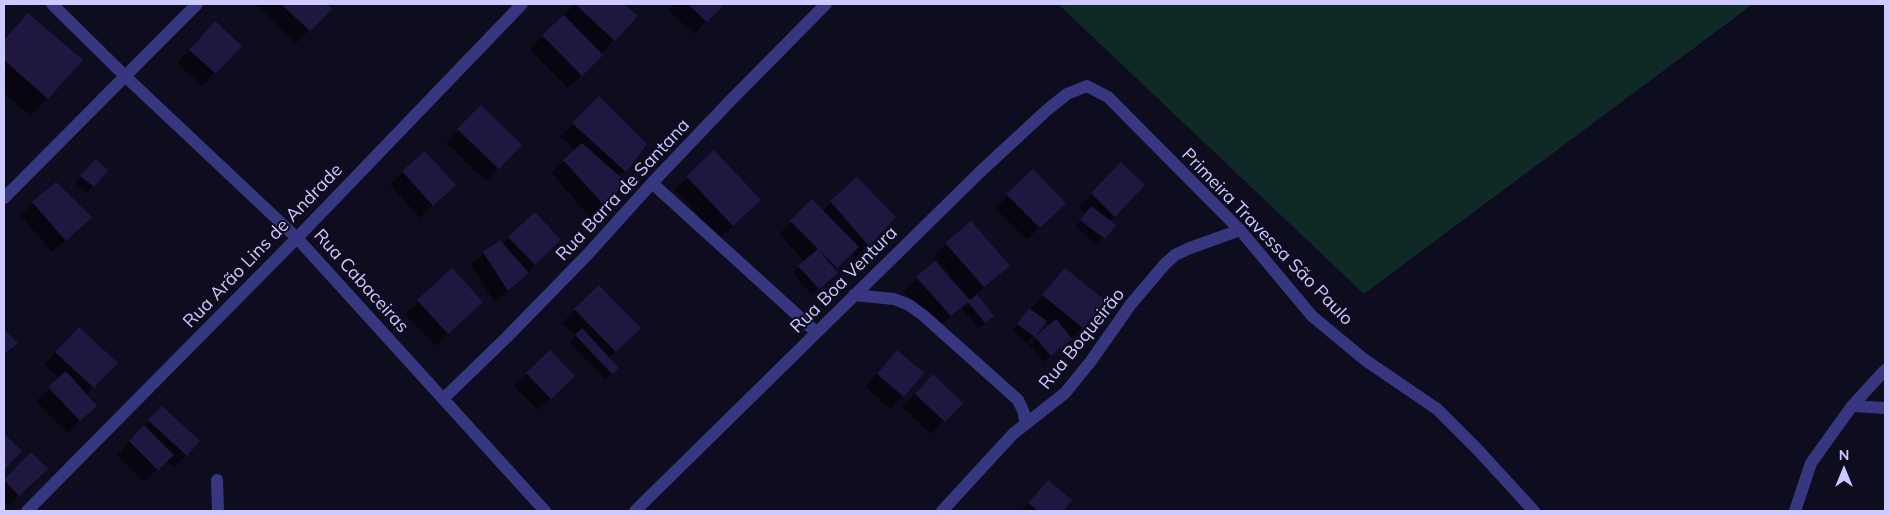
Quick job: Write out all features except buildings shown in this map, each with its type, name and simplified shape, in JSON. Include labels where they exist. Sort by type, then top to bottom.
[{"type":"street","name":"Rua Cabaceiras","points":[[52,4],[126,77],[297,238],[545,511]]},
{"type":"street","points":[[4,198],[197,4]]},
{"type":"street","name":"Rua Arão Lins de Andrade","points":[[27,511],[297,238],[522,4]]},
{"type":"street","name":"Rua Barra de Santana","points":[[443,399],[588,254],[731,100],[826,4]]},
{"type":"street","name":"Primeira Travessa São Paulo","points":[[1087,86],[1108,97],[1240,230],[1312,316],[1365,360],[1437,409],[1534,511]]},
{"type":"street","name":"Rua Boa Ventura","points":[[635,511],[980,172],[1067,94],[1087,86]]},
{"type":"street","points":[[652,183],[816,332]]},
{"type":"street","name":"Rua Boqueirão","points":[[942,511],[1025,423],[1054,404],[1064,394],[1091,361],[1132,304],[1165,264],[1190,248],[1240,230]]},
{"type":"street","points":[[854,295],[894,299],[924,316],[1018,400],[1024,413],[1025,423]]},
{"type":"street","points":[[1795,511],[1812,462],[1852,406],[1885,370]]},
{"type":"street","points":[[1852,406],[1885,408]]},
{"type":"street","points":[[217,480],[218,511]]},
{"type":"green space","points":[[1058,4],[1753,4],[1364,294]]}]
